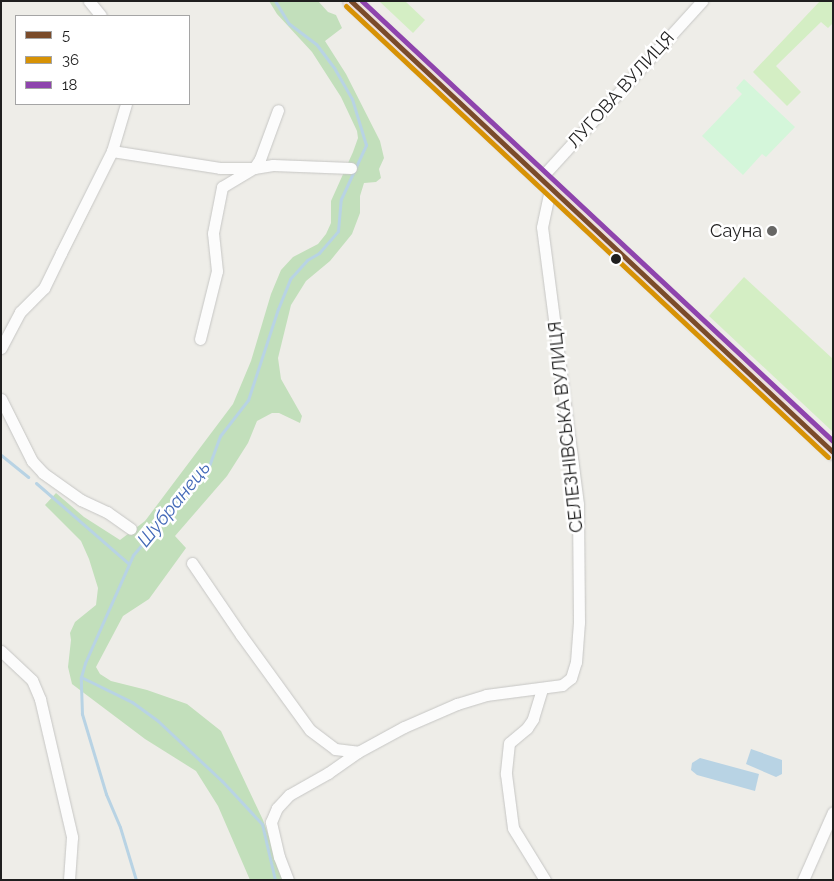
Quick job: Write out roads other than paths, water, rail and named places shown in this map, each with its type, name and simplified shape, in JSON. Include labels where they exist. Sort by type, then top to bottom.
[{"type":"highway","points":[[351,1],[833,452]]},
{"type":"street","points":[[89,1],[100,15]]},
{"type":"street","name":"ЛУГОВА ВУЛИЦЯ","points":[[545,184],[702,1]]},
{"type":"street","points":[[1,348],[20,312],[44,288],[112,151],[126,105]]},
{"type":"street","points":[[200,339],[217,271],[214,233],[222,187],[254,168],[260,159],[278,110]]},
{"type":"street","points":[[112,151],[220,168],[254,168],[273,165],[351,168]]},
{"type":"street","name":"СЕЛЕЗНІВСЬКА ВУЛИЦЯ","points":[[288,880],[271,822],[277,808],[289,795],[328,773],[358,752],[404,727],[457,704],[486,695],[562,685],[571,678],[576,662],[579,622],[578,504],[542,227],[545,184]]},
{"type":"street","points":[[1,399],[32,461],[43,473],[81,500],[107,512],[131,529]]},
{"type":"street","points":[[192,563],[241,635],[310,730],[335,749],[358,752]]},
{"type":"street","points":[[1,651],[32,680],[40,699],[72,837],[69,880]]},
{"type":"street","points":[[542,689],[533,719],[527,728],[509,743],[506,774],[513,828],[545,880]]},
{"type":"street","points":[[803,880],[833,812]]},
{"type":"water","points":[[751,749],[782,760],[782,774],[776,777],[746,764]]},
{"type":"water","points":[[700,758],[759,774],[755,791],[697,775],[691,770],[692,763]]},
{"type":"waterway","name":"Шубранець","points":[[136,880],[120,827],[106,794],[82,714],[81,677],[85,663],[133,555],[209,466],[220,436],[248,400],[290,279],[307,260],[319,253],[338,231],[341,199],[366,145],[352,99],[335,69],[316,44],[289,24],[275,1]]},
{"type":"waterway","points":[[1,455],[28,477]]},
{"type":"waterway","points":[[36,483],[128,563]]},
{"type":"waterway","points":[[81,677],[132,702],[158,721],[222,781],[262,824],[275,880]]},
{"type":"place","name":"Сауна","points":[[772,231]]}]
